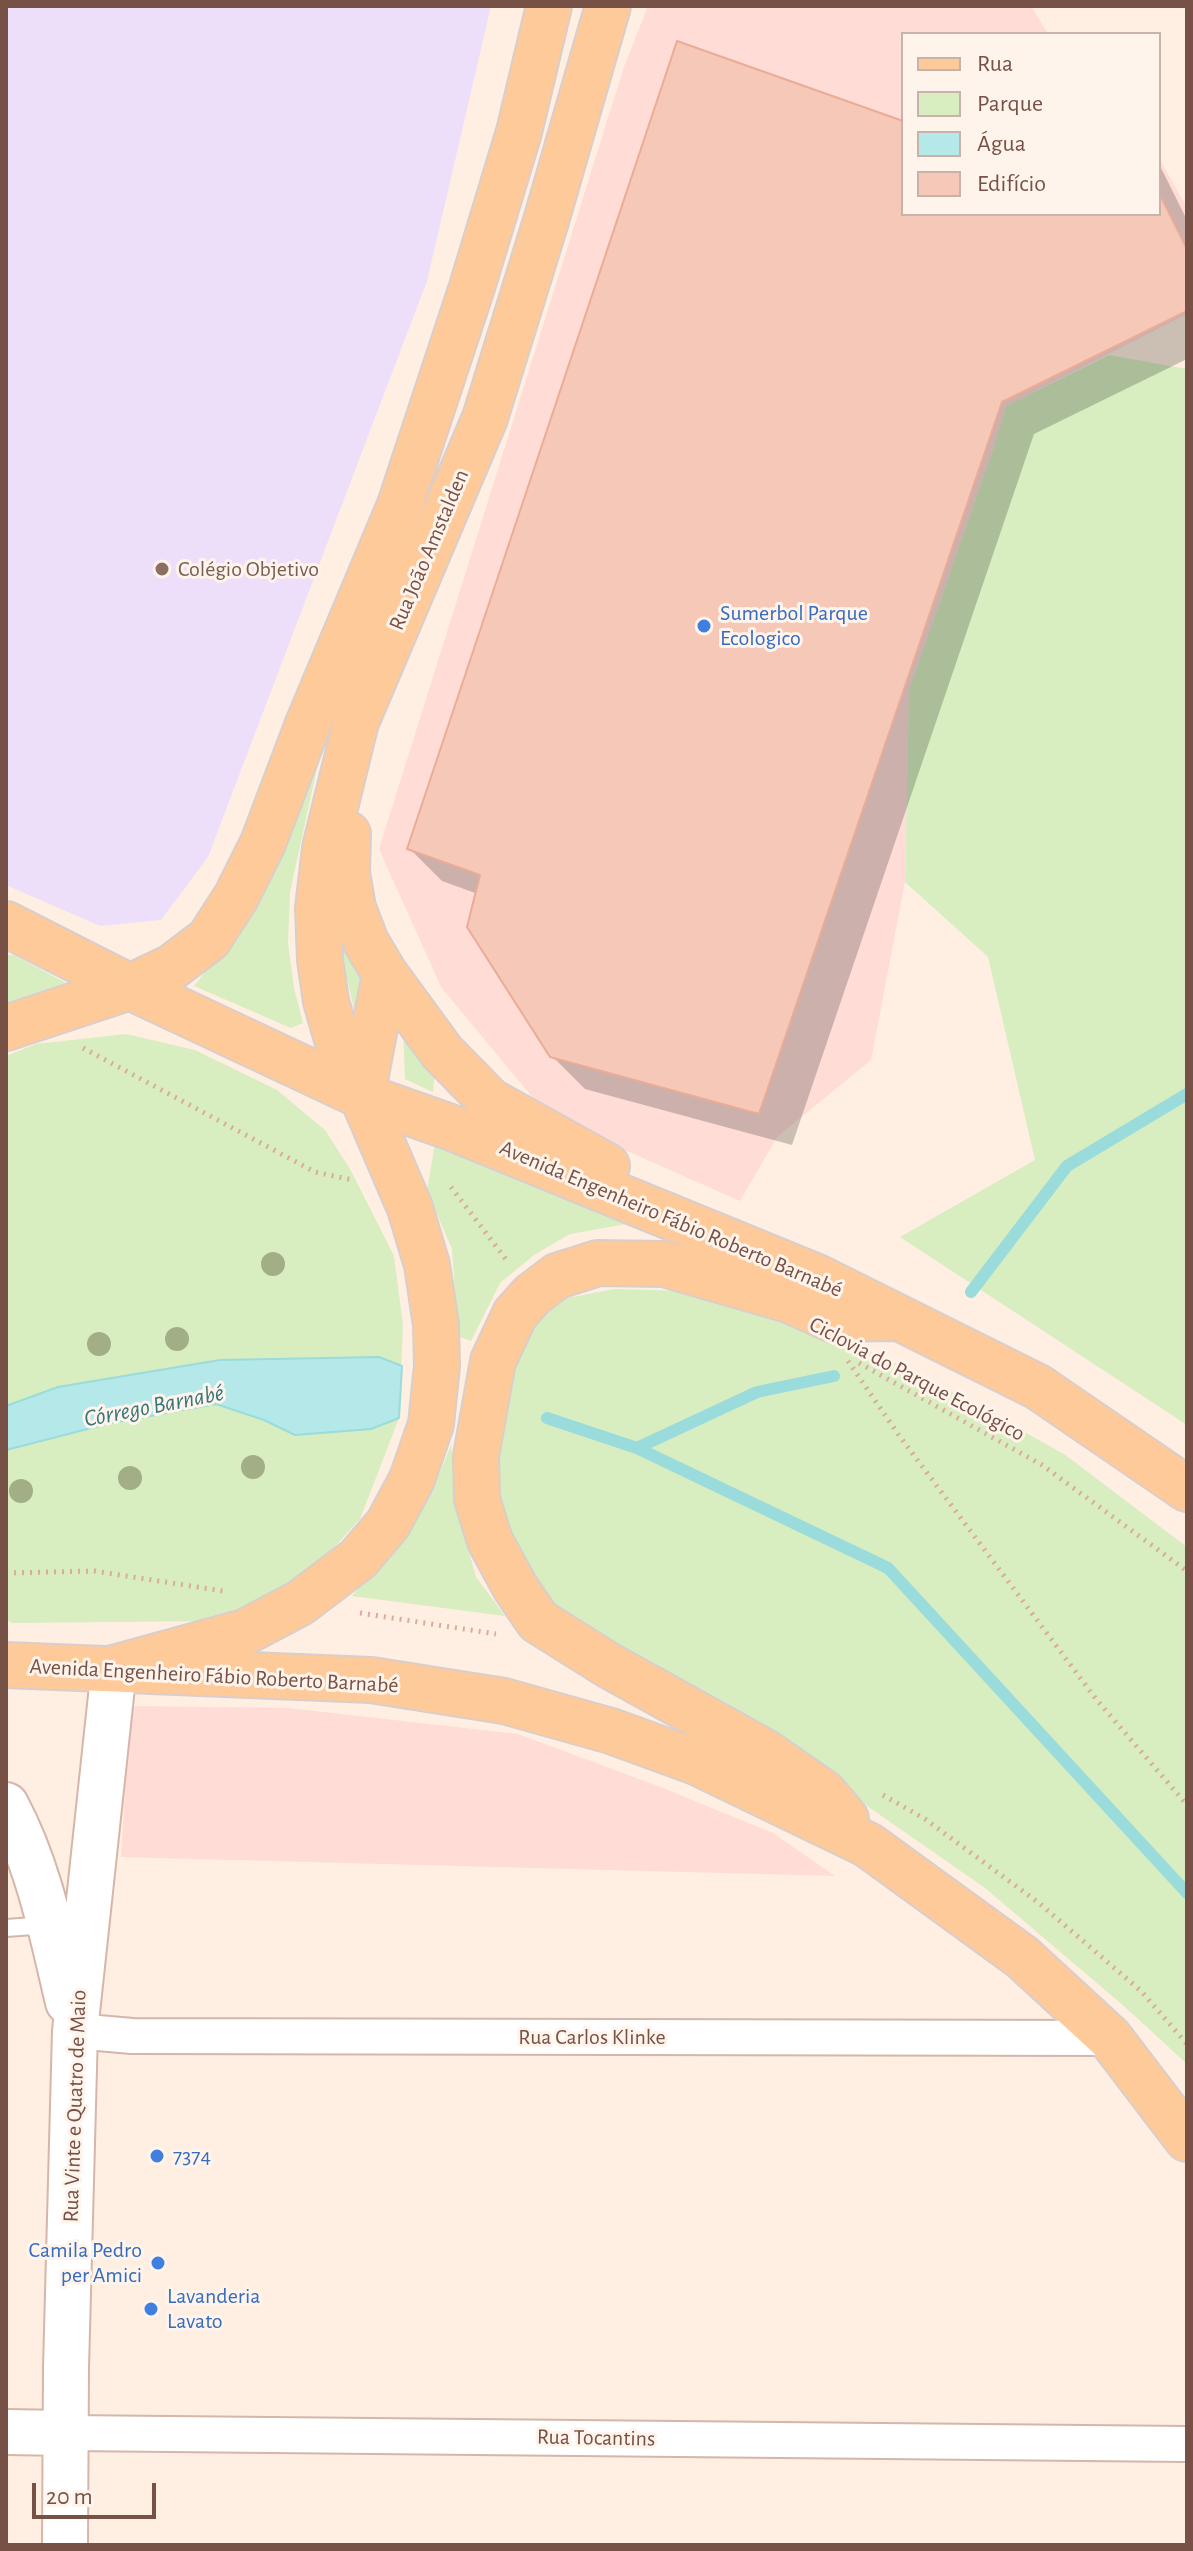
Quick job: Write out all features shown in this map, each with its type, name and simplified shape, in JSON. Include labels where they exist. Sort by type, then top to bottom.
[{"type":"main road","name":"Rua João Amstalden","points":[[6,1028],[130,987],[172,967],[209,939],[236,897],[263,843],[308,724],[400,505],[515,146],[549,6]]},
{"type":"main road","name":"Rua João Amstalden","points":[[114,1668],[245,1632],[300,1603],[358,1559],[388,1524],[412,1479],[431,1424],[437,1366],[436,1325],[427,1265],[410,1208],[340,1050],[326,1001],[320,960],[318,908],[325,848],[356,722],[485,418],[608,6]]},
{"type":"main road","points":[[356,722],[347,873],[353,908],[366,942],[385,974],[442,1052],[490,1101],[618,1172],[667,1216]]},
{"type":"main road","name":"Avenida Engenheiro Fábio Roberto Barnabé","points":[[16,934],[362,1096],[450,1127],[817,1277],[1038,1387],[1187,1489]]},
{"type":"main road","points":[[362,1096],[385,974]]},
{"type":"main road","points":[[868,1845],[824,1793],[776,1760],[608,1665],[538,1621],[490,1541],[477,1499],[476,1456],[493,1361],[515,1314],[532,1295],[557,1276],[598,1263],[664,1264],[789,1300],[831,1319],[901,1317]]},
{"type":"main road","name":"Avenida Engenheiro Fábio Roberto Barnabé","points":[[6,1665],[371,1680],[504,1701],[611,1731],[696,1762],[868,1845],[1022,1957],[1110,2038],[1187,2139]]},
{"type":"street","name":"Rua Vinte e Quatro de Maio","points":[[65,2545],[75,2031],[114,1668]]},
{"type":"street","points":[[11,1821],[40,1887],[75,2031]]},
{"type":"street","name":"Rua Carlos Klinke","points":[[75,2031],[132,2036],[1110,2038]]},
{"type":"street","name":"Rua Tocantins","points":[[6,2432],[1187,2444]]},
{"type":"lane","points":[[6,1928],[49,1925]]},
{"type":"path","points":[[81,1048],[315,1172],[355,1180]]},
{"type":"path","points":[[450,1186],[515,1270]]},
{"type":"path","name":"Ciclovia do Parque Ecológico","points":[[1187,1571],[1042,1465],[843,1354],[898,1434],[1096,1699],[1187,1805]]},
{"type":"shaded area","name":"Colégio Objetivo","points":[[6,6],[491,6],[427,281],[208,857],[161,920],[100,926],[6,885]]},
{"type":"shaded area","points":[[648,6],[1031,6],[1047,32],[901,32],[901,120],[677,41],[408,849],[480,875],[467,927],[550,1057],[759,1114],[1002,402],[1187,311],[1187,314],[1006,406],[909,690],[905,882],[871,1060],[777,1137],[740,1201],[548,1116],[441,987],[379,849],[624,67]]},
{"type":"shaded area","points":[[1161,162],[1187,208],[1187,249],[1161,197]]},
{"type":"shaded area","points":[[130,1706],[288,1708],[518,1734],[773,1833],[835,1876],[121,1857]]},
{"type":"green space","points":[[1109,355],[1187,369],[1187,1425],[900,1237],[1035,1160],[988,957],[905,882],[909,690],[1006,406]]},
{"type":"green space","points":[[319,759],[290,892],[288,943],[303,1023],[291,1028],[194,986],[236,933]]},
{"type":"green space","points":[[339,919],[367,975],[360,1034],[346,974]]},
{"type":"green space","points":[[6,955],[14,955],[66,983],[6,1003]]},
{"type":"green space","points":[[403,1028],[435,1069],[433,1092],[405,1079]]},
{"type":"green space","points":[[126,1034],[195,1050],[277,1090],[325,1130],[350,1169],[394,1256],[403,1325],[399,1418],[360,1519],[307,1577],[211,1621],[12,1623],[6,1620],[6,1056],[36,1044]]},
{"type":"green space","points":[[435,1143],[626,1224],[570,1234],[534,1255],[500,1283],[471,1341],[458,1336],[452,1249],[427,1191]]},
{"type":"green space","points":[[615,1289],[722,1292],[845,1338],[949,1390],[1064,1454],[1187,1547],[1187,2064],[985,1888],[834,1783],[617,1654],[534,1589],[508,1542],[493,1472],[506,1385],[522,1347],[542,1317],[567,1298]]},
{"type":"green space","points":[[451,1445],[459,1516],[476,1577],[505,1616],[352,1596],[431,1494]]},
{"type":"water","points":[[379,1357],[402,1366],[399,1418],[371,1429],[295,1435],[264,1420],[216,1404],[107,1424],[6,1450],[6,1406],[58,1387],[220,1360]]},
{"type":"building","name":"Sumerbol Parque Ecologico","points":[[677,41],[901,120],[901,216],[1161,216],[1161,197],[1187,249],[1187,311],[1002,402],[759,1114],[550,1057],[467,927],[480,875],[407,849]]},
{"type":"waterway","name":"Córrego Barnabé","points":[[971,1292],[1067,1166],[1187,1094]]},
{"type":"waterway","name":"Córrego Barnabé","points":[[637,1448],[757,1392],[834,1376]]},
{"type":"waterway","points":[[547,1418],[637,1448],[888,1568],[1187,1893]]},
{"type":"place","name":"Colégio Objetivo","points":[[162,569]]},
{"type":"place","name":"Sumerbol Parque Ecologico","points":[[704,626]]},
{"type":"place","name":"7374","points":[[157,2156]]},
{"type":"place","name":"Camila Pedro per Amici","points":[[158,2263]]},
{"type":"place","name":"Lavanderia Lavato","points":[[151,2309]]}]
